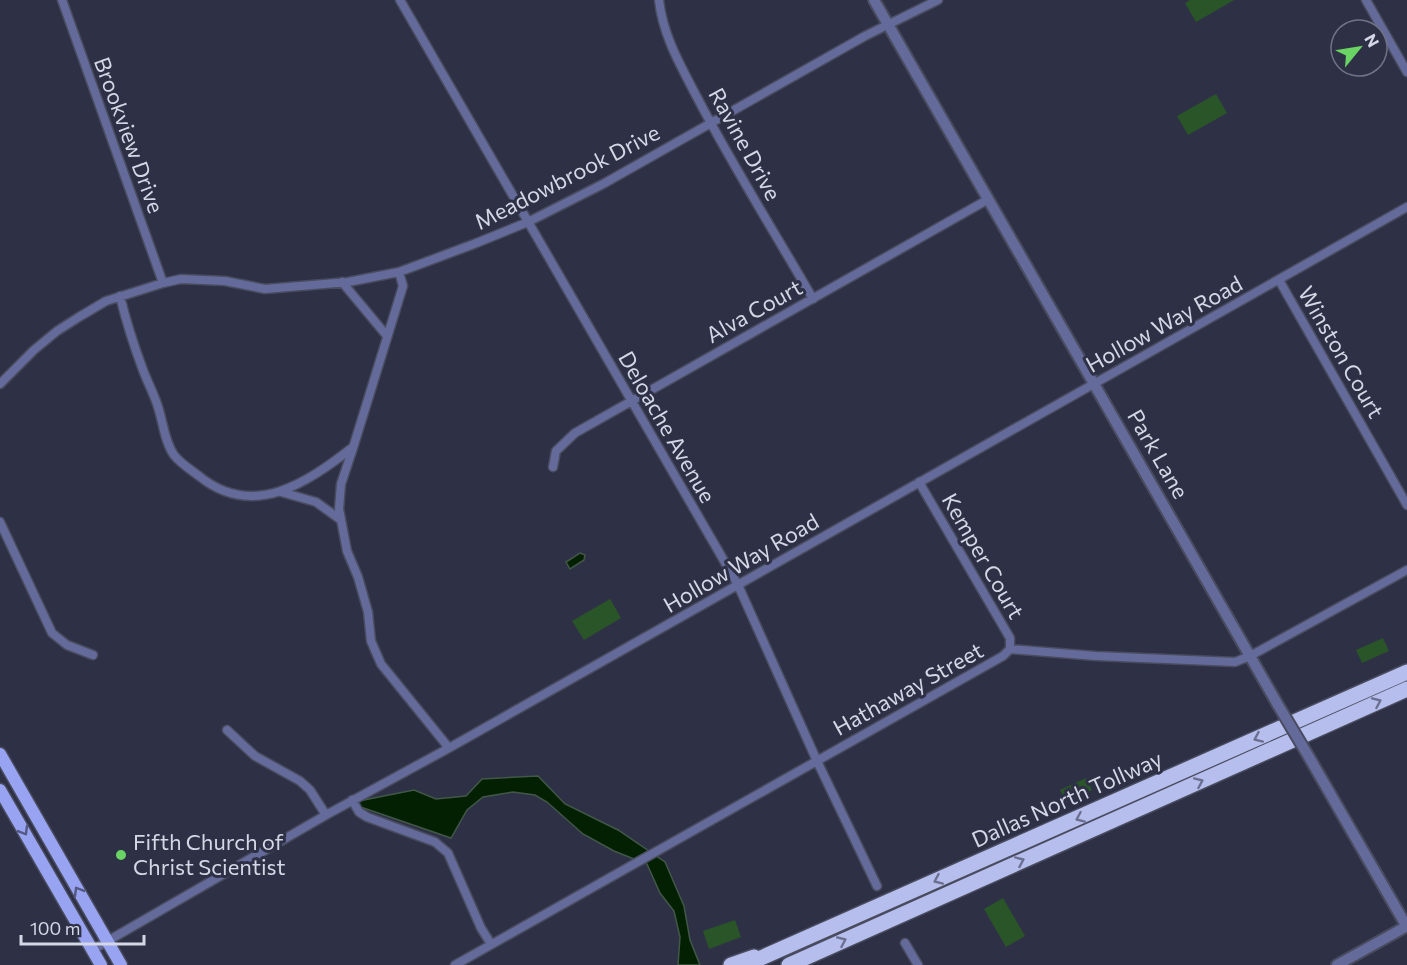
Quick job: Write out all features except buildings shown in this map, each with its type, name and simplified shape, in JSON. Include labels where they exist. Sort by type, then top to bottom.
[{"type":"highway","name":"Dallas North Tollway","points":[[745,965],[1407,672]]},
{"type":"highway","name":"Dallas North Tollway","points":[[789,965],[1407,689]]},
{"type":"highway","points":[[731,965],[785,947]]},
{"type":"main road","points":[[0,754],[121,965]]},
{"type":"main road","points":[[0,790],[101,965]]},
{"type":"street","name":"Brookview Drive","points":[[62,0],[163,283]]},
{"type":"street","name":"Deloache Avenue","points":[[400,0],[738,585],[817,761],[877,886]]},
{"type":"street","name":"Ravine Drive","points":[[659,0],[664,31],[711,123],[813,299]]},
{"type":"street","name":"Park Lane","points":[[874,0],[1407,927]]},
{"type":"street","name":"Meadowbrook Drive","points":[[0,384],[57,331],[120,296],[181,279],[225,281],[265,289],[342,282],[399,272],[528,222],[603,184],[888,23],[938,0]]},
{"type":"street","points":[[1366,0],[1407,72]]},
{"type":"street","name":"Alva Court","points":[[554,467],[556,452],[575,433],[987,200]]},
{"type":"street","name":"Hollow Way Road","points":[[92,950],[352,800],[449,748],[1407,207]]},
{"type":"street","points":[[399,272],[403,286],[341,484],[339,509],[347,551],[368,612],[371,641],[381,664],[449,748]]},
{"type":"street","name":"Winston Court","points":[[1279,280],[1407,505]]},
{"type":"street","points":[[342,282],[387,336]]},
{"type":"street","points":[[120,296],[130,335],[157,402],[174,456],[212,487],[236,494],[261,497],[281,492],[316,475],[353,447]]},
{"type":"street","name":"Kemper Court","points":[[919,482],[1010,638],[1010,649]]},
{"type":"street","points":[[281,492],[316,502],[341,520]]},
{"type":"street","points":[[0,522],[52,633],[67,645],[93,655]]},
{"type":"street","name":"Hathaway Street","points":[[455,965],[1003,657],[1010,649],[1235,662],[1251,656],[1407,570]]},
{"type":"street","points":[[227,730],[255,756],[300,781],[310,790],[326,815]]},
{"type":"street","points":[[352,800],[359,812],[367,817],[435,842],[448,853],[481,928],[491,944]]},
{"type":"street","points":[[1337,965],[1407,927]]},
{"type":"street","points":[[905,943],[918,965]]},
{"type":"shaded area","points":[[1190,0],[1234,0],[1196,22],[1185,3]]},
{"type":"shaded area","points":[[1216,94],[1227,113],[1188,135],[1177,116]]},
{"type":"shaded area","points":[[580,553],[585,555],[584,560],[570,569],[566,562]]},
{"type":"shaded area","points":[[610,599],[621,618],[584,640],[572,621]]},
{"type":"shaded area","points":[[1383,638],[1389,651],[1362,663],[1356,650]]},
{"type":"shaded area","points":[[538,776],[565,804],[618,830],[665,862],[684,906],[690,940],[700,965],[678,965],[680,937],[674,911],[660,893],[647,864],[614,851],[583,834],[547,802],[535,795],[513,792],[483,797],[467,810],[451,838],[349,803],[414,790],[436,799],[466,796],[482,779]]},
{"type":"shaded area","points":[[1086,778],[1092,790],[1066,802],[1060,790]]},
{"type":"shaded area","points":[[1003,898],[1025,936],[1006,947],[984,909]]},
{"type":"shaded area","points":[[735,920],[741,937],[709,949],[703,931]]},
{"type":"place","name":"Fifth Church of Christ Scientist","points":[[121,855]]}]
